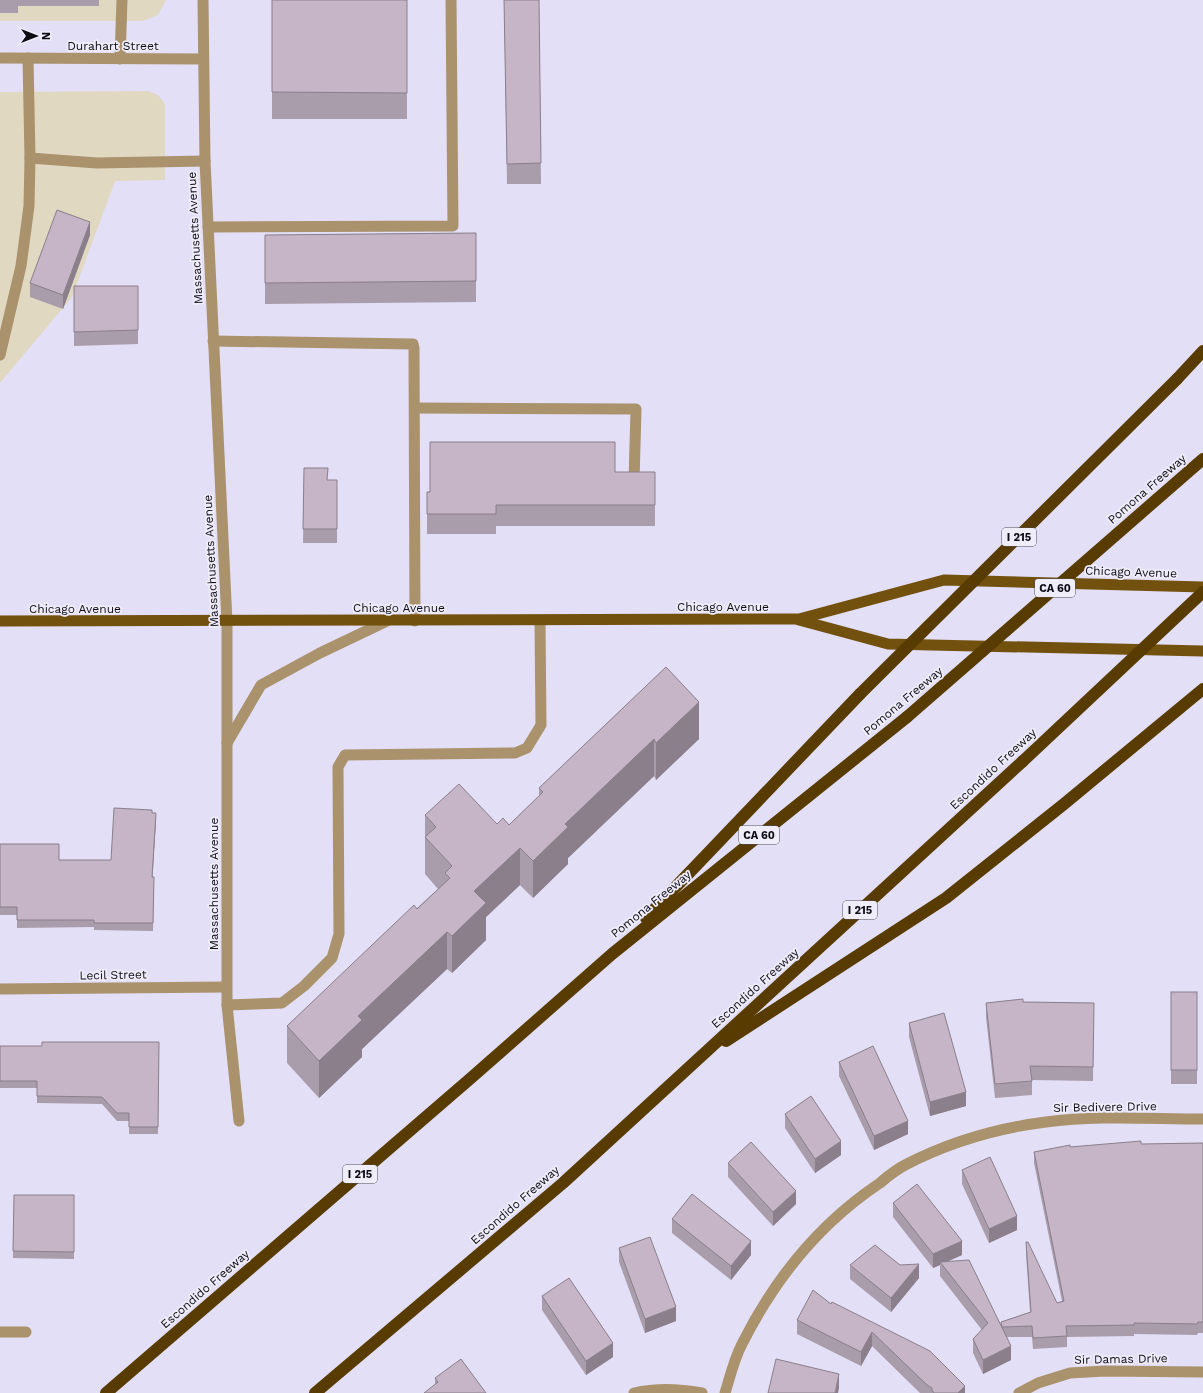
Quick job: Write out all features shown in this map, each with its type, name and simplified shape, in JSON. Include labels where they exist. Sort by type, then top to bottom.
[{"type":"highway","name":"I 215","points":[[612,954],[860,694],[1177,380],[1203,351]]},
{"type":"highway","name":"Pomona Freeway","points":[[612,954],[907,717],[1203,459]]},
{"type":"highway","name":"Escondido Freeway","points":[[315,1393],[563,1183],[1023,761],[1203,592]]},
{"type":"highway","points":[[697,1060],[946,898],[1064,804],[1203,689]]},
{"type":"highway","name":"Escondido Freeway","points":[[106,1393],[471,1078],[612,954]]},
{"type":"main road","name":"Chicago Avenue","points":[[0,622],[799,619],[944,580],[1203,587]]},
{"type":"main road","name":"Chicago Avenue","points":[[799,619],[888,644],[1203,651]]},
{"type":"street","points":[[120,59],[122,0]]},
{"type":"street","name":"Massachusetts Avenue","points":[[203,0],[205,162],[227,622],[226,987],[239,1121]]},
{"type":"street","points":[[208,227],[452,226],[451,0]]},
{"type":"street","name":"Durahart Street","points":[[0,58],[203,59]]},
{"type":"street","points":[[0,355],[21,266],[29,206],[30,158],[28,58]]},
{"type":"street","points":[[30,158],[97,164],[205,162]]},
{"type":"street","points":[[213,341],[413,344],[415,408],[415,621]]},
{"type":"street","points":[[415,408],[636,409],[634,482]]},
{"type":"street","points":[[227,1005],[282,1003],[304,986],[332,958],[339,934],[338,767],[345,755],[515,753],[526,748],[541,725],[540,620]]},
{"type":"street","points":[[227,744],[261,685],[320,653],[387,621]]},
{"type":"street","name":"Lecil Street","points":[[0,989],[226,987]]},
{"type":"street","name":"Sir Bedivere Drive","points":[[725,1393],[741,1346],[767,1299],[795,1261],[830,1222],[858,1198],[906,1164],[957,1142],[1003,1129],[1046,1122],[1092,1118],[1203,1119]]},
{"type":"street","points":[[0,1332],[26,1332]]},
{"type":"street","name":"Sir Damas Drive","points":[[1019,1393],[1038,1383],[1070,1373],[1105,1371],[1203,1372]]},
{"type":"street","points":[[634,1393],[659,1390],[686,1390],[702,1393]]},
{"type":"shaded area","points":[[0,0],[166,0],[158,15],[143,21],[0,21]]},
{"type":"shaded area","points":[[148,91],[158,95],[165,104],[165,180],[115,181],[72,297],[0,383],[0,92]]},
{"type":"building","points":[[272,0],[407,0],[407,93],[272,92]]},
{"type":"building","points":[[504,0],[539,0],[541,163],[507,164]]},
{"type":"building","points":[[57,210],[90,222],[63,295],[30,283]]},
{"type":"building","points":[[476,233],[476,281],[265,283],[265,235]]},
{"type":"building","points":[[74,286],[138,286],[138,330],[74,332]]},
{"type":"building","points":[[430,442],[615,442],[615,472],[655,472],[655,505],[496,505],[496,514],[427,514],[427,492],[430,492]]},
{"type":"building","points":[[304,468],[328,468],[327,480],[337,480],[337,529],[303,529]]},
{"type":"building","points":[[666,667],[699,702],[656,743],[654,739],[565,824],[568,827],[533,861],[520,848],[474,891],[486,903],[452,936],[447,932],[358,1016],[362,1020],[319,1061],[287,1026],[414,905],[417,909],[450,878],[445,873],[452,866],[425,837],[436,827],[425,815],[459,784],[497,824],[503,818],[509,825],[543,792],[539,788]]},
{"type":"building","points":[[114,808],[152,810],[152,813],[156,813],[152,877],[154,877],[153,923],[94,923],[94,920],[17,920],[17,907],[0,907],[0,844],[59,844],[59,860],[111,860]]},
{"type":"building","points":[[1171,992],[1197,992],[1197,1070],[1171,1070]]},
{"type":"building","points":[[1023,999],[1023,1002],[1094,1003],[1093,1067],[1030,1066],[1032,1081],[995,1084],[986,1003]]},
{"type":"building","points":[[944,1013],[966,1092],[930,1102],[909,1023]]},
{"type":"building","points":[[42,1042],[159,1042],[158,1127],[129,1127],[129,1113],[117,1113],[102,1097],[37,1096],[37,1081],[0,1081],[0,1046],[42,1046]]},
{"type":"building","points":[[873,1046],[908,1121],[874,1136],[839,1062]]},
{"type":"building","points":[[811,1096],[841,1141],[815,1159],[785,1114]]},
{"type":"building","points":[[1141,1141],[1141,1144],[1203,1143],[1203,1322],[1198,1322],[1197,1324],[1134,1323],[1134,1325],[1066,1326],[1067,1336],[1033,1338],[1032,1326],[1002,1327],[1001,1322],[1031,1312],[1026,1242],[1028,1242],[1057,1303],[1064,1301],[1034,1152],[1070,1145],[1070,1147]]},
{"type":"building","points":[[751,1142],[796,1191],[773,1212],[728,1163]]},
{"type":"building","points":[[990,1157],[1017,1216],[989,1229],[962,1170]]},
{"type":"building","points":[[917,1184],[962,1241],[933,1254],[893,1203]]},
{"type":"building","points":[[692,1194],[751,1241],[731,1266],[672,1219]]},
{"type":"building","points":[[14,1195],[74,1195],[74,1252],[13,1251]]},
{"type":"building","points":[[650,1237],[676,1307],[645,1319],[619,1248]]},
{"type":"building","points":[[875,1245],[900,1265],[919,1264],[891,1298],[850,1265]]},
{"type":"building","points":[[969,1260],[1011,1346],[983,1360],[973,1339],[988,1323],[940,1262]]},
{"type":"building","points":[[569,1278],[613,1343],[586,1361],[542,1296]]},
{"type":"building","points":[[813,1290],[831,1304],[832,1302],[930,1351],[965,1386],[958,1393],[934,1393],[932,1388],[927,1385],[872,1332],[861,1352],[797,1320]]},
{"type":"building","points":[[461,1359],[486,1393],[424,1393],[438,1382],[435,1378]]},
{"type":"building","points":[[776,1359],[839,1374],[835,1393],[768,1393]]}]
